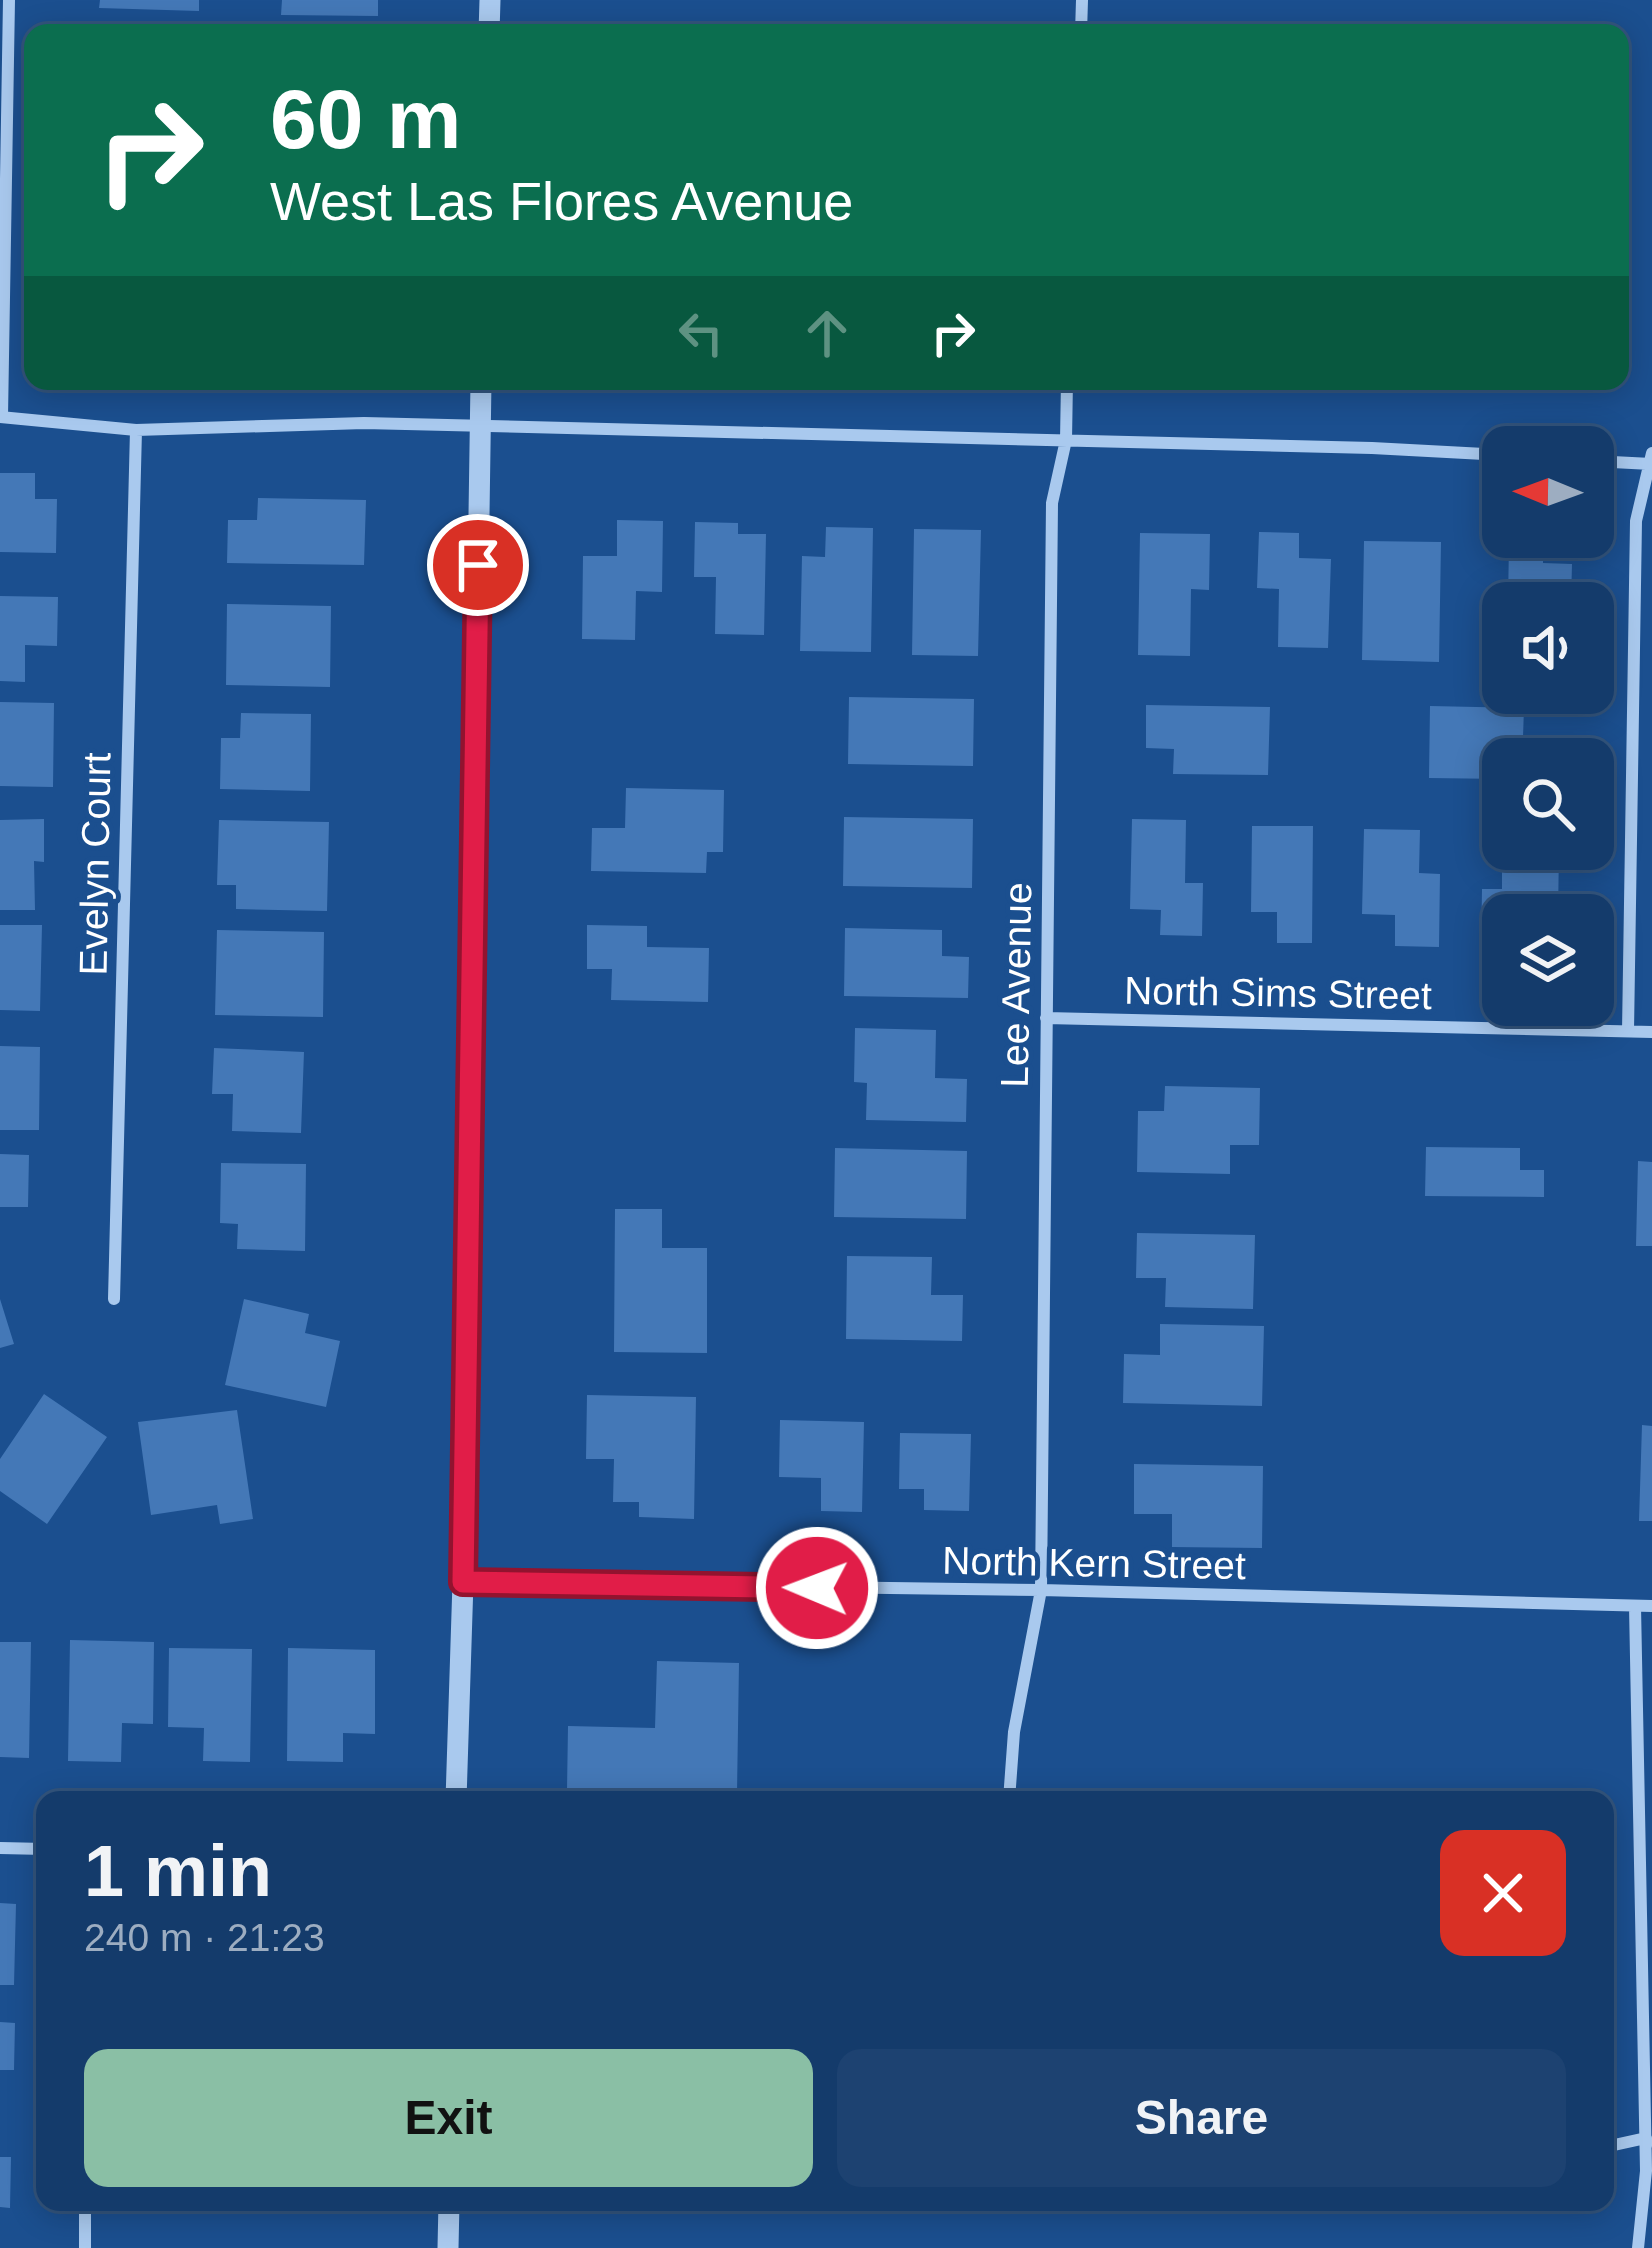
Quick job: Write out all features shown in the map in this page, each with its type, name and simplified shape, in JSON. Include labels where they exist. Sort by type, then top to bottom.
[{"type":"street","points":[[9,0],[1,417],[136,430],[364,423],[1482,454]]},
{"type":"street","points":[[456,1791],[481,390]]},
{"type":"street","name":"Lee Avenue","points":[[1010,1791],[1014,1732],[1041,1590],[1052,502],[1066,440],[1067,390]]},
{"type":"street","name":"Evelyn Court","points":[[114,1299],[136,430]]},
{"type":"street","points":[[1614,460],[1651,460],[1636,520],[1628,1031]]},
{"type":"street","name":"North Sims Street","points":[[1046,1018],[1652,1032]]},
{"type":"street","name":"North Kern Street","points":[[463,1582],[1041,1590],[1652,1606]]},
{"type":"street","points":[[1635,1606],[1646,2138],[1638,2248]]},
{"type":"street","points":[[0,1848],[36,1849]]},
{"type":"street","points":[[1614,2145],[1646,2138]]},
{"type":"street","points":[[85,2248],[86,2211]]},
{"type":"street","points":[[448,2248],[449,2211]]},
{"type":"building","points":[[100,0],[199,0],[199,11],[99,8]]},
{"type":"building","points":[[282,0],[378,0],[378,16],[281,15]]},
{"type":"building","points":[[0,473],[35,473],[35,499],[57,499],[56,553],[0,552]]},
{"type":"building","points":[[258,498],[366,500],[364,565],[227,563],[228,520],[257,520]]},
{"type":"building","points":[[617,520],[663,521],[662,592],[636,591],[635,640],[582,639],[583,556],[617,556]]},
{"type":"building","points":[[695,522],[738,523],[738,534],[766,534],[764,635],[715,634],[716,577],[694,577]]},
{"type":"building","points":[[826,527],[873,528],[871,652],[800,651],[802,556],[825,557]]},
{"type":"building","points":[[914,529],[981,530],[978,656],[912,655]]},
{"type":"building","points":[[1259,532],[1299,533],[1299,558],[1331,559],[1328,648],[1278,647],[1279,589],[1257,588]]},
{"type":"building","points":[[1140,533],[1210,534],[1209,590],[1191,589],[1190,656],[1138,655]]},
{"type":"building","points":[[1364,541],[1441,542],[1439,662],[1362,660]]},
{"type":"building","points":[[1509,558],[1572,564],[1572,582],[1508,582]]},
{"type":"building","points":[[0,596],[58,597],[57,646],[25,645],[25,682],[0,681]]},
{"type":"building","points":[[227,604],[331,606],[330,687],[226,685]]},
{"type":"building","points":[[849,697],[974,699],[973,766],[848,764]]},
{"type":"building","points":[[0,702],[54,703],[53,787],[0,786]]},
{"type":"building","points":[[1146,705],[1270,707],[1268,775],[1173,774],[1174,749],[1146,748]]},
{"type":"building","points":[[1430,706],[1524,714],[1523,737],[1553,737],[1482,738],[1482,779],[1429,778]]},
{"type":"building","points":[[241,713],[311,714],[310,791],[220,789],[221,738],[240,738]]},
{"type":"building","points":[[626,788],[724,790],[723,852],[707,852],[706,873],[591,871],[592,828],[625,828]]},
{"type":"building","points":[[844,817],[973,819],[972,888],[843,886]]},
{"type":"building","points":[[44,819],[44,862],[34,861],[35,910],[0,910],[0,820]]},
{"type":"building","points":[[1132,819],[1186,820],[1185,883],[1203,883],[1202,936],[1160,935],[1161,910],[1130,909]]},
{"type":"building","points":[[219,820],[329,822],[327,911],[236,909],[236,885],[217,885]]},
{"type":"building","points":[[1252,826],[1313,826],[1312,943],[1277,943],[1277,912],[1251,912]]},
{"type":"building","points":[[1364,829],[1420,830],[1419,873],[1440,874],[1439,947],[1395,946],[1395,915],[1362,914]]},
{"type":"building","points":[[1502,870],[1559,870],[1558,894],[1482,894],[1481,950],[1482,889],[1502,889]]},
{"type":"building","points":[[0,925],[42,925],[40,1011],[0,1010]]},
{"type":"building","points":[[587,925],[647,926],[647,947],[709,948],[708,1002],[611,1000],[612,969],[587,969]]},
{"type":"building","points":[[845,928],[942,930],[942,956],[969,957],[968,998],[844,996]]},
{"type":"building","points":[[217,930],[324,932],[323,1017],[215,1015]]},
{"type":"building","points":[[855,1028],[936,1030],[935,1078],[967,1079],[966,1122],[866,1120],[867,1083],[854,1082]]},
{"type":"building","points":[[0,1046],[40,1047],[39,1130],[0,1130]]},
{"type":"building","points":[[214,1048],[304,1052],[301,1133],[232,1131],[233,1094],[212,1094]]},
{"type":"building","points":[[1165,1086],[1260,1088],[1259,1145],[1230,1145],[1230,1174],[1137,1172],[1138,1111],[1164,1111]]},
{"type":"building","points":[[1426,1147],[1520,1148],[1520,1170],[1544,1170],[1544,1197],[1425,1196]]},
{"type":"building","points":[[835,1148],[967,1151],[966,1219],[834,1217]]},
{"type":"building","points":[[0,1154],[29,1155],[28,1207],[0,1207]]},
{"type":"building","points":[[1638,1161],[1652,1162],[1652,1246],[1636,1246]]},
{"type":"building","points":[[221,1163],[306,1164],[305,1251],[237,1249],[238,1224],[220,1223]]},
{"type":"building","points":[[615,1209],[662,1209],[662,1248],[707,1248],[707,1353],[614,1352]]},
{"type":"building","points":[[1137,1233],[1255,1235],[1253,1309],[1165,1307],[1166,1278],[1136,1278]]},
{"type":"building","points":[[847,1256],[932,1257],[931,1295],[963,1295],[962,1341],[846,1339]]},
{"type":"building","points":[[0,1299],[14,1344],[0,1348]]},
{"type":"building","points":[[244,1299],[309,1314],[305,1333],[340,1341],[326,1407],[225,1385]]},
{"type":"building","points":[[1160,1324],[1264,1326],[1262,1406],[1123,1403],[1124,1354],[1160,1355]]},
{"type":"building","points":[[44,1394],[107,1437],[47,1524],[0,1491],[0,1459]]},
{"type":"building","points":[[587,1395],[696,1397],[694,1519],[639,1517],[639,1502],[613,1502],[614,1459],[586,1459]]},
{"type":"building","points":[[237,1410],[253,1519],[220,1524],[217,1505],[151,1515],[138,1422]]},
{"type":"building","points":[[780,1420],[864,1422],[862,1512],[821,1511],[821,1478],[779,1477]]},
{"type":"building","points":[[1642,1425],[1652,1426],[1652,1521],[1639,1521]]},
{"type":"building","points":[[900,1433],[971,1434],[969,1511],[924,1510],[924,1489],[899,1489]]},
{"type":"building","points":[[1134,1464],[1263,1466],[1262,1548],[1172,1547],[1172,1514],[1134,1514]]},
{"type":"building","points":[[70,1640],[154,1642],[153,1724],[122,1723],[121,1762],[68,1761]]},
{"type":"building","points":[[0,1642],[31,1642],[29,1758],[0,1757]]},
{"type":"building","points":[[169,1648],[252,1649],[250,1762],[203,1761],[204,1728],[168,1727]]},
{"type":"building","points":[[288,1648],[375,1650],[375,1734],[343,1733],[343,1762],[287,1761]]},
{"type":"building","points":[[657,1661],[739,1663],[737,1791],[567,1790],[568,1726],[655,1728]]},
{"type":"building","points":[[0,1903],[16,1904],[14,1985],[0,1985]]},
{"type":"building","points":[[0,2022],[15,2023],[14,2070],[0,2070]]},
{"type":"building","points":[[0,2157],[11,2157],[10,2208],[0,2207]]},
{"type":"building","points":[[177,2211],[306,2211],[306,2213]]},
{"type":"route","points":[[478,565],[463,1582],[817,1588]]}]
